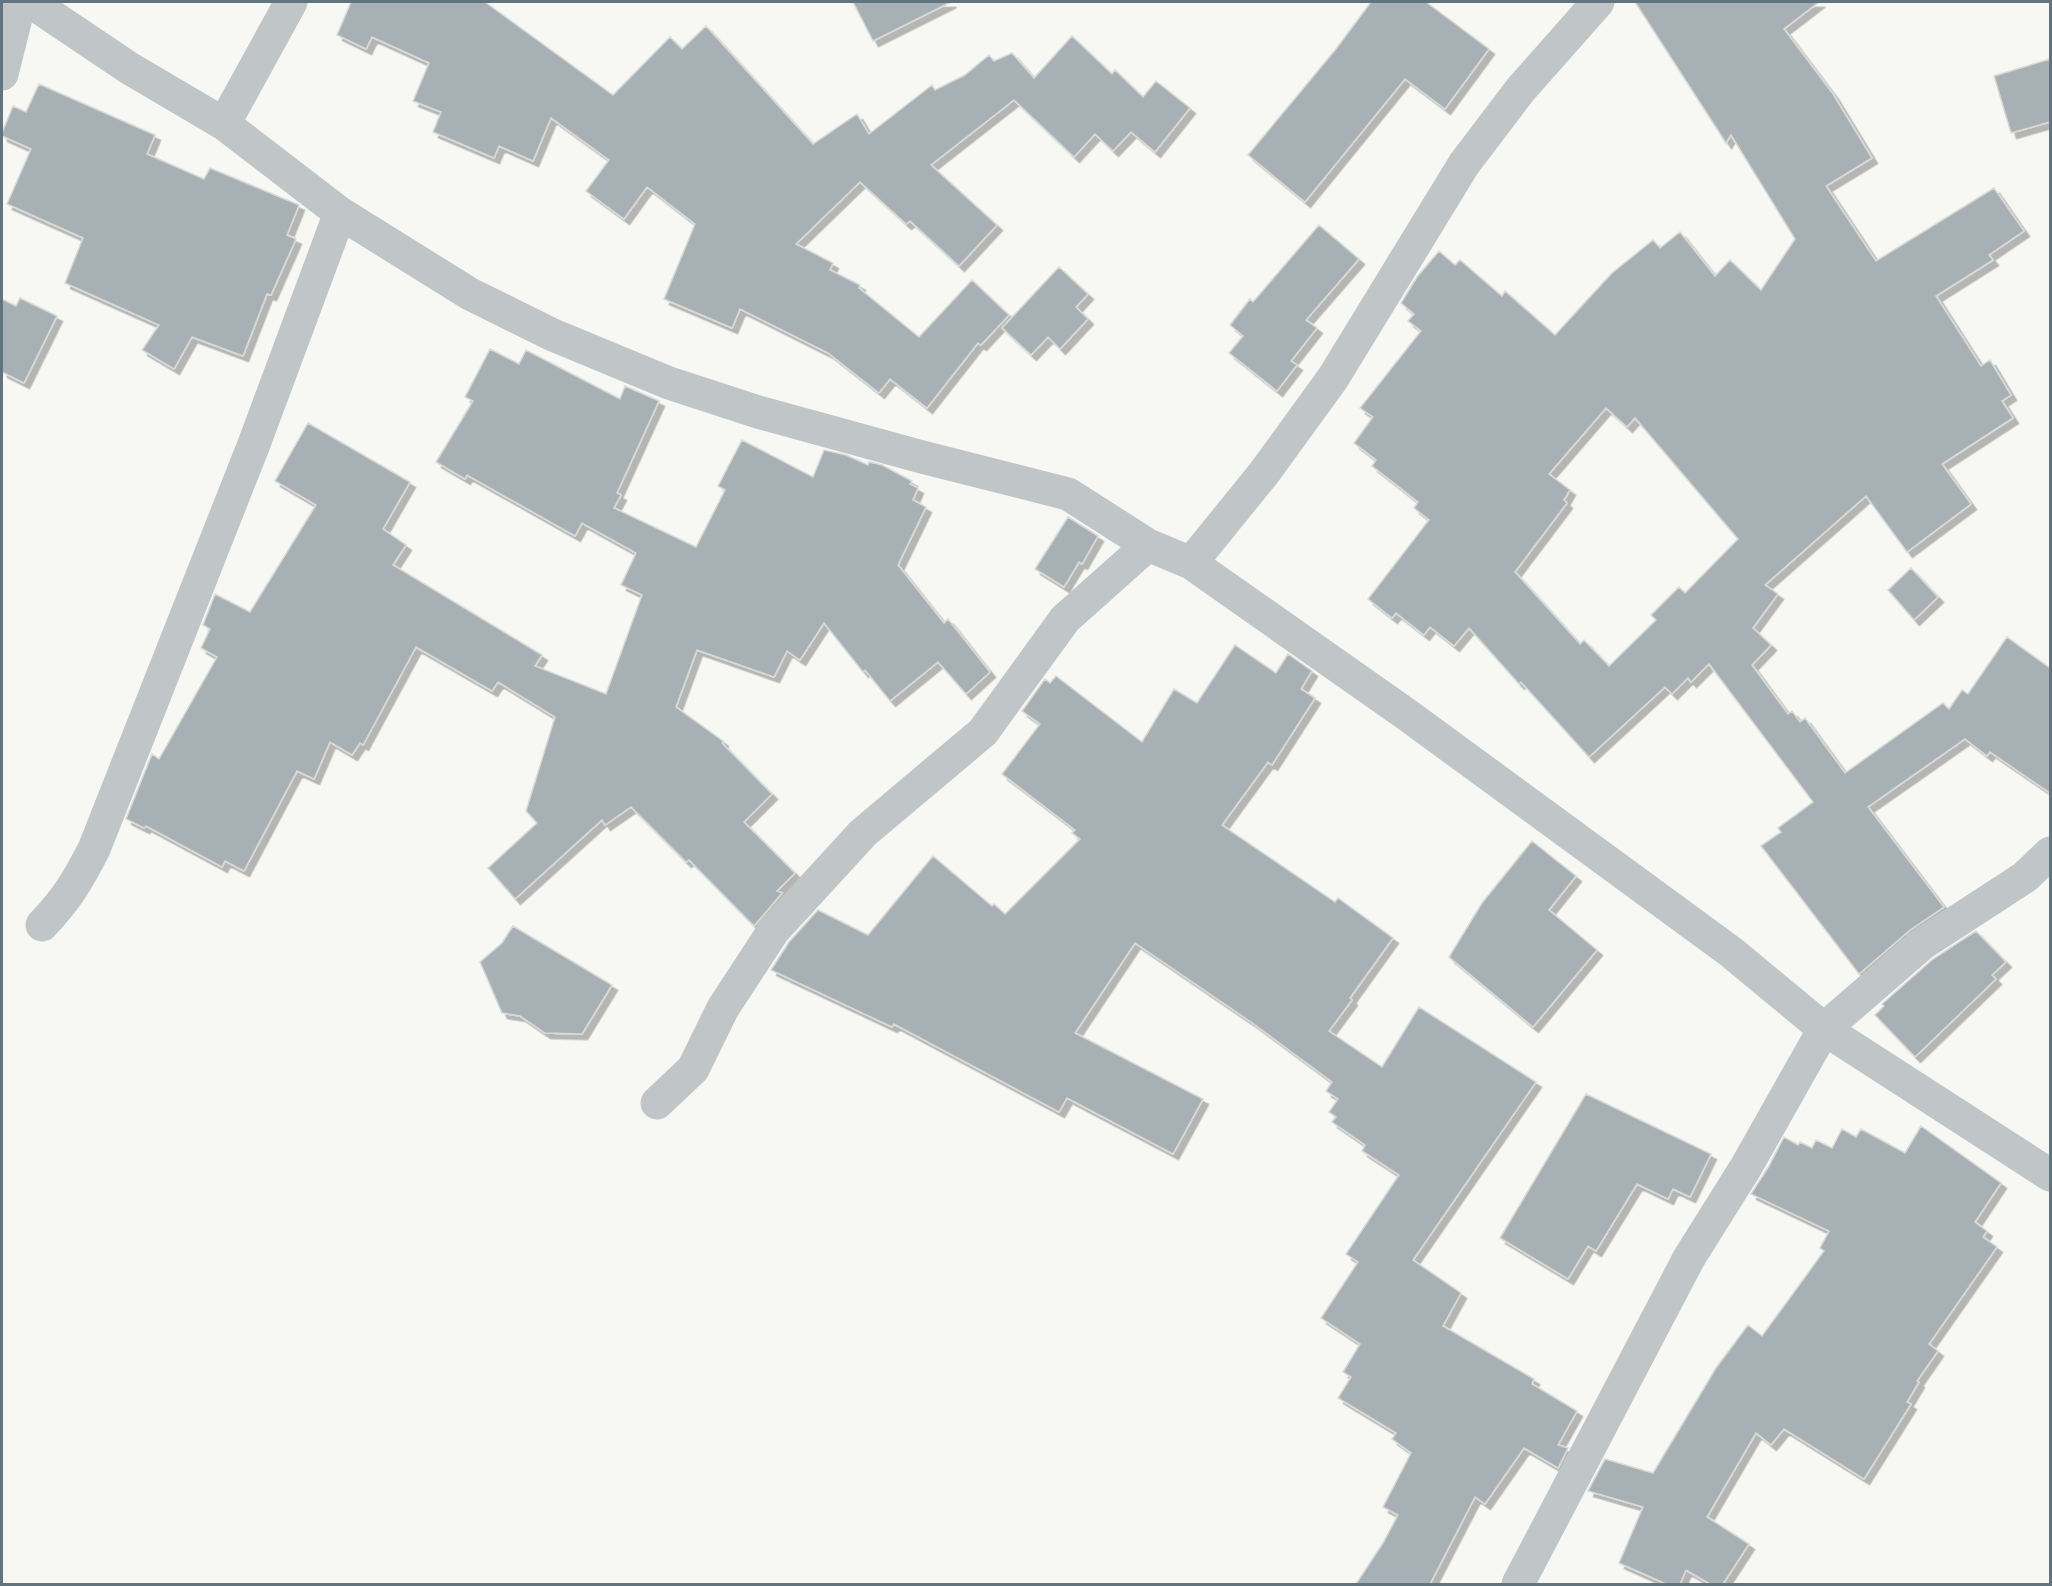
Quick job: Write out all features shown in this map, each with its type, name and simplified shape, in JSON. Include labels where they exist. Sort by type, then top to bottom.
[{"type":"street","points":[[2,74],[20,2]]},
{"type":"street","points":[[31,2],[129,68],[224,124],[340,213],[470,294],[553,335],[669,383],[758,412],[1068,494],[1148,545],[1191,564],[1406,714],[1731,952],[1824,1029],[2050,1175]]},
{"type":"street","points":[[224,124],[291,2]]},
{"type":"street","points":[[1191,564],[1264,473],[1333,378],[1464,164],[1521,89],[1598,2]]},
{"type":"street","points":[[42,925],[77,883],[94,849],[254,444],[340,213]]},
{"type":"street","points":[[657,1103],[693,1069],[723,1008],[774,930],[863,833],[983,732],[1065,619],[1148,545]]},
{"type":"street","points":[[1518,1584],[1689,1258],[1746,1167],[1824,1029],[1922,944],[2025,877],[2050,853]]},
{"type":"building","points":[[351,2],[485,2],[613,95],[670,37],[682,49],[706,26],[813,144],[857,114],[869,134],[932,85],[935,90],[965,75],[989,55],[994,61],[1012,53],[1034,78],[1072,36],[1112,74],[1115,70],[1143,97],[1156,81],[1190,108],[1155,152],[1131,132],[1113,151],[1095,134],[1074,157],[1014,100],[931,165],[997,225],[959,266],[910,221],[906,224],[860,182],[796,244],[833,263],[830,270],[860,285],[859,288],[919,337],[972,280],[1009,315],[981,345],[978,343],[927,408],[890,379],[879,393],[828,353],[740,309],[732,328],[664,299],[695,224],[647,187],[624,219],[586,191],[609,160],[551,118],[533,161],[499,146],[494,158],[433,132],[441,112],[413,101],[429,63],[372,37],[366,49],[337,35]]},
{"type":"building","points":[[853,2],[951,2],[873,41]]},
{"type":"building","points":[[1371,2],[1426,2],[1489,49],[1445,109],[1405,79],[1305,202],[1248,155],[1336,49]]},
{"type":"building","points":[[1635,2],[1819,2],[1784,29],[1833,94],[1872,158],[1826,186],[1876,261],[1994,188],[2024,231],[1989,255],[1993,260],[1936,296],[1981,366],[1990,360],[2011,395],[2002,401],[2013,418],[1942,464],[1971,504],[1907,552],[1866,496],[1765,585],[1778,594],[1753,628],[1771,645],[1752,665],[1788,714],[1792,711],[1800,722],[1805,718],[1845,773],[1943,703],[1949,709],[1962,690],[1968,694],[2007,637],[2050,668],[2050,793],[1990,752],[1987,756],[1965,739],[1868,807],[1944,907],[1910,930],[1859,974],[1761,846],[1781,832],[1778,828],[1813,802],[1709,664],[1691,682],[1688,678],[1672,694],[1665,687],[1589,757],[1469,628],[1454,646],[1430,627],[1424,635],[1396,613],[1392,618],[1368,599],[1429,520],[1414,508],[1418,502],[1372,466],[1376,460],[1354,443],[1373,417],[1360,408],[1421,331],[1408,321],[1414,314],[1401,303],[1417,277],[1439,251],[1455,265],[1460,260],[1502,296],[1505,291],[1555,335],[1612,273],[1653,240],[1660,248],[1680,232],[1715,276],[1730,260],[1761,290],[1795,239],[1731,135],[1726,143]],"holes":[[[1606,408],[1627,427],[1635,418],[1738,539],[1685,593],[1679,587],[1651,615],[1656,620],[1609,666],[1584,640],[1580,644],[1515,572],[1567,503],[1564,500],[1570,490],[1549,474]]]},
{"type":"building","points":[[2050,59],[2050,122],[2011,133],[1994,76]]},
{"type":"building","points":[[39,84],[155,135],[147,154],[204,179],[210,168],[299,205],[287,235],[296,239],[271,295],[267,294],[243,356],[192,337],[174,369],[142,350],[159,325],[65,283],[83,238],[7,204],[31,149],[2,136],[2,133],[13,106],[26,112]]},
{"type":"building","points":[[1319,225],[1359,259],[1306,320],[1317,328],[1291,361],[1297,365],[1277,391],[1229,353],[1243,336],[1230,325],[1250,299],[1253,302]]},
{"type":"building","points":[[1059,267],[1088,294],[1076,307],[1088,319],[1060,349],[1048,337],[1031,355],[1002,328]]},
{"type":"building","points":[[20,298],[57,316],[24,383],[2,372],[2,299],[16,306]]},
{"type":"building","points":[[490,349],[519,364],[526,350],[620,399],[625,386],[659,401],[617,493],[621,495],[614,508],[696,547],[725,490],[718,486],[742,440],[813,477],[824,450],[846,455],[868,465],[869,462],[882,465],[912,481],[910,484],[918,488],[913,500],[926,507],[898,565],[944,623],[948,619],[990,672],[966,694],[938,662],[890,701],[865,670],[863,672],[824,623],[800,660],[787,651],[774,677],[697,650],[676,707],[723,741],[722,743],[772,794],[744,822],[795,873],[777,891],[782,893],[754,926],[689,860],[686,862],[631,807],[605,825],[602,820],[515,899],[488,868],[537,823],[526,811],[555,717],[498,682],[492,691],[416,647],[363,745],[360,743],[352,755],[330,742],[314,779],[297,771],[244,871],[225,861],[222,867],[146,826],[144,828],[126,819],[152,754],[159,759],[217,657],[201,648],[210,629],[203,625],[215,594],[250,612],[316,505],[275,481],[308,423],[410,482],[383,529],[406,545],[393,565],[542,655],[535,666],[606,694],[642,595],[621,585],[636,553],[582,523],[575,536],[467,475],[465,479],[436,462],[473,401],[465,397]]},
{"type":"building","points":[[1068,517],[1098,536],[1082,564],[1079,562],[1064,587],[1035,569]]},
{"type":"building","points":[[1911,568],[1938,597],[1914,620],[1888,590]]},
{"type":"building","points":[[1235,645],[1276,673],[1288,654],[1312,671],[1301,689],[1315,698],[1272,765],[1268,762],[1222,825],[1335,902],[1338,898],[1393,938],[1329,1031],[1382,1067],[1419,1007],[1536,1082],[1413,1260],[1461,1293],[1443,1326],[1534,1379],[1532,1384],[1577,1411],[1558,1445],[1568,1448],[1558,1468],[1524,1448],[1485,1504],[1475,1497],[1430,1584],[1356,1584],[1398,1515],[1383,1507],[1411,1453],[1392,1439],[1396,1433],[1338,1398],[1351,1377],[1343,1372],[1360,1344],[1321,1318],[1358,1262],[1346,1254],[1399,1175],[1362,1151],[1365,1145],[1332,1122],[1336,1117],[1329,1112],[1338,1099],[1326,1091],[1332,1082],[1251,1022],[1135,943],[1075,1033],[1203,1099],[1173,1154],[1067,1098],[1059,1112],[894,1024],[892,1027],[771,970],[789,942],[818,910],[868,935],[933,856],[992,906],[994,904],[1005,914],[1080,839],[1072,833],[1075,830],[1002,774],[1040,724],[1022,711],[1045,679],[1050,683],[1056,676],[1142,742],[1174,689],[1197,703]]},
{"type":"building","points":[[1532,841],[1576,876],[1549,910],[1597,950],[1533,1027],[1449,957],[1482,903]]},
{"type":"building","points":[[513,926],[612,985],[582,1034],[545,1033],[520,1016],[502,1013],[480,962],[502,943]]},
{"type":"building","points":[[1976,931],[2006,962],[1992,975],[1996,979],[1915,1057],[1875,1015],[1884,1006],[1882,1004],[1933,959]]},
{"type":"building","points":[[1586,1094],[1711,1154],[1690,1197],[1673,1189],[1668,1199],[1637,1184],[1596,1251],[1588,1246],[1568,1279],[1500,1238]]},
{"type":"building","points":[[1921,1126],[2001,1183],[1975,1222],[1987,1231],[1983,1237],[1997,1247],[1929,1344],[1938,1351],[1917,1381],[1919,1382],[1907,1402],[1911,1404],[1864,1479],[1784,1429],[1771,1445],[1756,1433],[1707,1517],[1749,1544],[1723,1584],[1710,1584],[1686,1570],[1680,1584],[1666,1584],[1619,1563],[1643,1507],[1588,1491],[1605,1459],[1653,1473],[1716,1368],[1748,1325],[1762,1336],[1824,1251],[1820,1248],[1829,1231],[1751,1194],[1784,1137],[1798,1145],[1800,1142],[1812,1148],[1816,1140],[1832,1148],[1842,1129],[1856,1137],[1861,1129],[1905,1153]]}]
